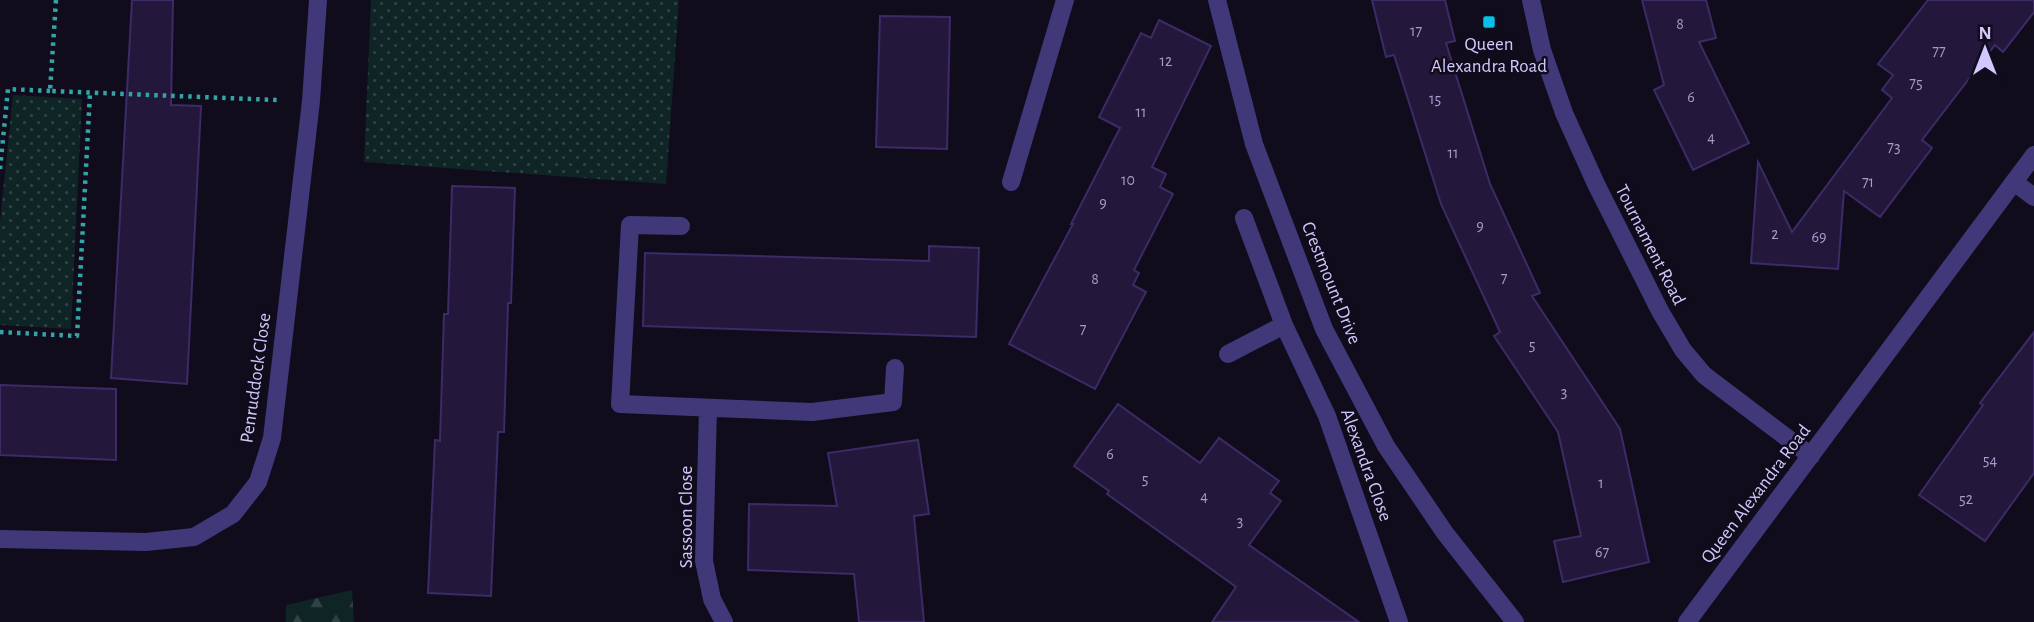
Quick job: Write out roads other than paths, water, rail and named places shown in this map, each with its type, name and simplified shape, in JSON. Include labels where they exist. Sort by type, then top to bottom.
[{"type":"street","name":"Penruddock Close","points":[[0,539],[146,542],[194,537],[233,514],[258,482],[272,438],[311,101],[318,0]]},
{"type":"street","points":[[1011,182],[1065,0]]},
{"type":"street","name":"Crestmount Drive","points":[[1217,0],[1254,144],[1324,329],[1386,446],[1445,533],[1515,622]]},
{"type":"street","name":"Tournament Road","points":[[1531,0],[1542,50],[1564,113],[1595,184],[1672,331],[1704,374],[1811,456]]},
{"type":"street","name":"Queen Alexandra Road","points":[[1687,622],[2034,155]]},
{"type":"street","points":[[2014,182],[2034,197]]},
{"type":"street","name":"Alexandra Close","points":[[1244,218],[1284,326],[1327,416],[1399,622]]},
{"type":"street","points":[[681,226],[630,225],[620,404],[812,412],[893,402],[895,368]]},
{"type":"street","points":[[1228,354],[1284,326]]},
{"type":"street","name":"Sassoon Close","points":[[708,409],[704,562],[712,599],[724,622]]},
{"type":"place","name":"Queen Alexandra Road","points":[[1489,22]]}]
